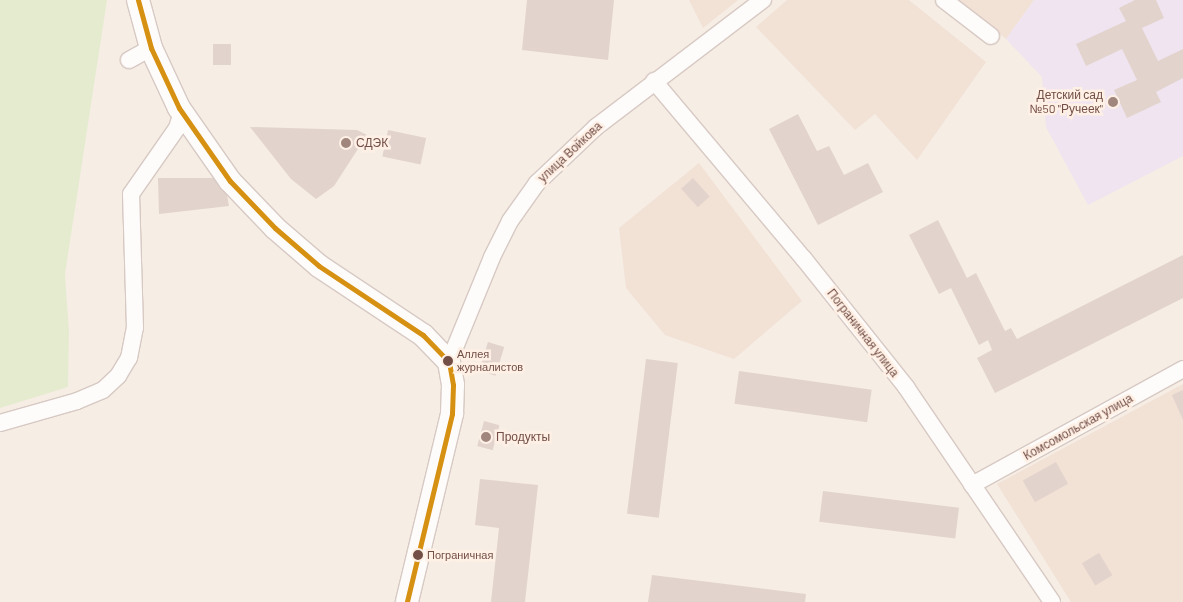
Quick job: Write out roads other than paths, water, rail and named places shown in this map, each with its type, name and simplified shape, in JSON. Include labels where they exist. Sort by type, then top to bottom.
[{"type":"main road","points":[[138,0],[152,48],[182,112],[230,181],[275,228],[319,266],[423,335],[449,362],[453,385],[452,414],[407,602]]},
{"type":"street","name":"улица Войкова","points":[[449,362],[495,250],[510,221],[537,183],[596,127],[654,81],[763,0]]},
{"type":"street","points":[[944,0],[991,36]]},
{"type":"street","points":[[129,60],[152,48]]},
{"type":"street","name":"Пограничная улица","points":[[654,81],[804,259],[900,379],[1052,602]]},
{"type":"street","points":[[0,423],[77,402],[103,390],[118,376],[129,358],[135,328],[131,194],[177,128],[182,112]]},
{"type":"street","name":"Комсомольская улица","points":[[972,485],[1183,369]]},
{"type":"place","name":"Детский сад №50 \"Ручеек\"","points":[[1113,102]]},
{"type":"place","name":"СДЭК","points":[[346,143]]},
{"type":"place","name":"Аллея журналистов","points":[[448,361]]},
{"type":"place","name":"Продукты","points":[[486,437]]},
{"type":"place","name":"Пограничная","points":[[418,555]]}]
